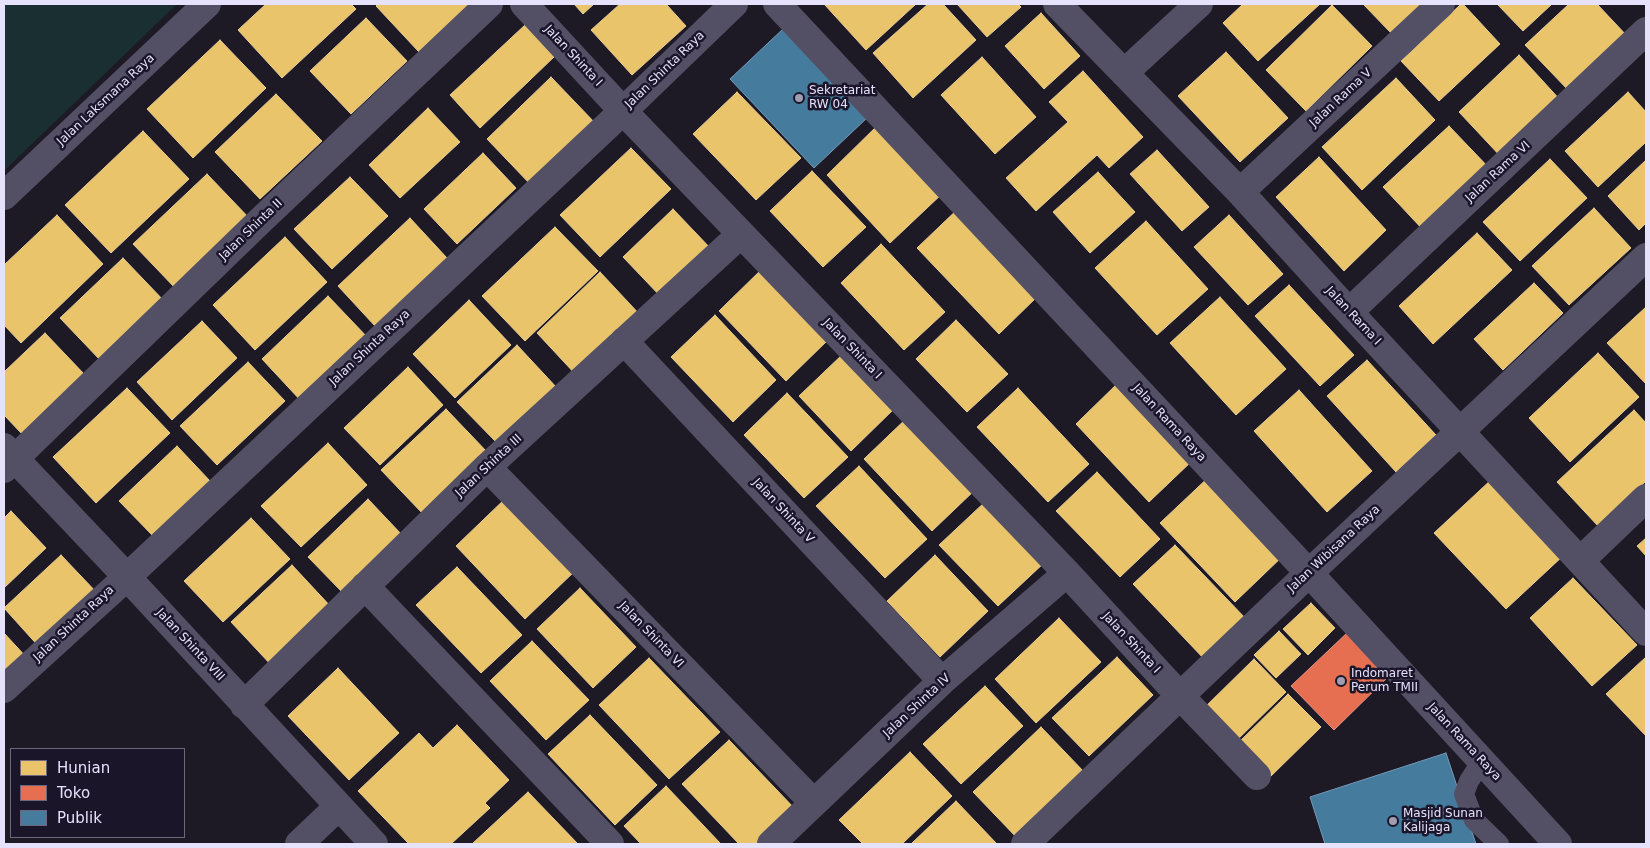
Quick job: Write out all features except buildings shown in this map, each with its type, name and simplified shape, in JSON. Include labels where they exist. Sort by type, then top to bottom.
[{"type":"street","name":"Jalan Laksmana Raya","points":[[4,196],[208,4]]},
{"type":"street","name":"Jalan Shinta II","points":[[7,459],[489,4]]},
{"type":"street","name":"Jalan Shinta I","points":[[524,4],[623,111],[1067,573],[1180,696],[1258,776]]},
{"type":"street","name":"Jalan Shinta Raya","points":[[4,689],[623,111],[734,4]]},
{"type":"street","name":"Jalan Rama Raya","points":[[777,4],[1309,573],[1558,844]]},
{"type":"street","name":"Jalan Rama I","points":[[1057,4],[1240,192],[1646,632]]},
{"type":"street","points":[[1124,73],[1199,4]]},
{"type":"street","name":"Jalan Rama V","points":[[1240,192],[1441,4]]},
{"type":"street","name":"Jalan Rama VI","points":[[1349,312],[1646,31]]},
{"type":"street","name":"Jalan Shinta III","points":[[244,704],[487,467],[741,234]]},
{"type":"street","name":"Jalan Wibisana Raya","points":[[1025,844],[1309,573],[1646,256]]},
{"type":"street","name":"Jalan Shinta V","points":[[624,341],[942,681]]},
{"type":"street","name":"Jalan Shinta VIII","points":[[7,459],[127,576],[374,844]]},
{"type":"street","name":"Jalan Shinta VI","points":[[487,467],[814,803]]},
{"type":"street","points":[[1580,561],[1646,498]]},
{"type":"street","name":"Jalan Shinta IV","points":[[771,844],[942,681],[1067,573]]},
{"type":"street","points":[[365,586],[610,844]]},
{"type":"street","points":[[299,844],[338,807]]},
{"type":"lane","points":[[1482,761],[1469,781],[1464,794],[1474,820],[1499,844]]},
{"type":"green space","points":[[4,4],[177,4],[4,171]]},
{"type":"place","name":"Sekretariat RW 04","points":[[799,98]]},
{"type":"place","name":"Indomaret Perum TMII","points":[[1341,681]]},
{"type":"place","name":"Masjid Sunan Kalijaga","points":[[1393,821]]}]
